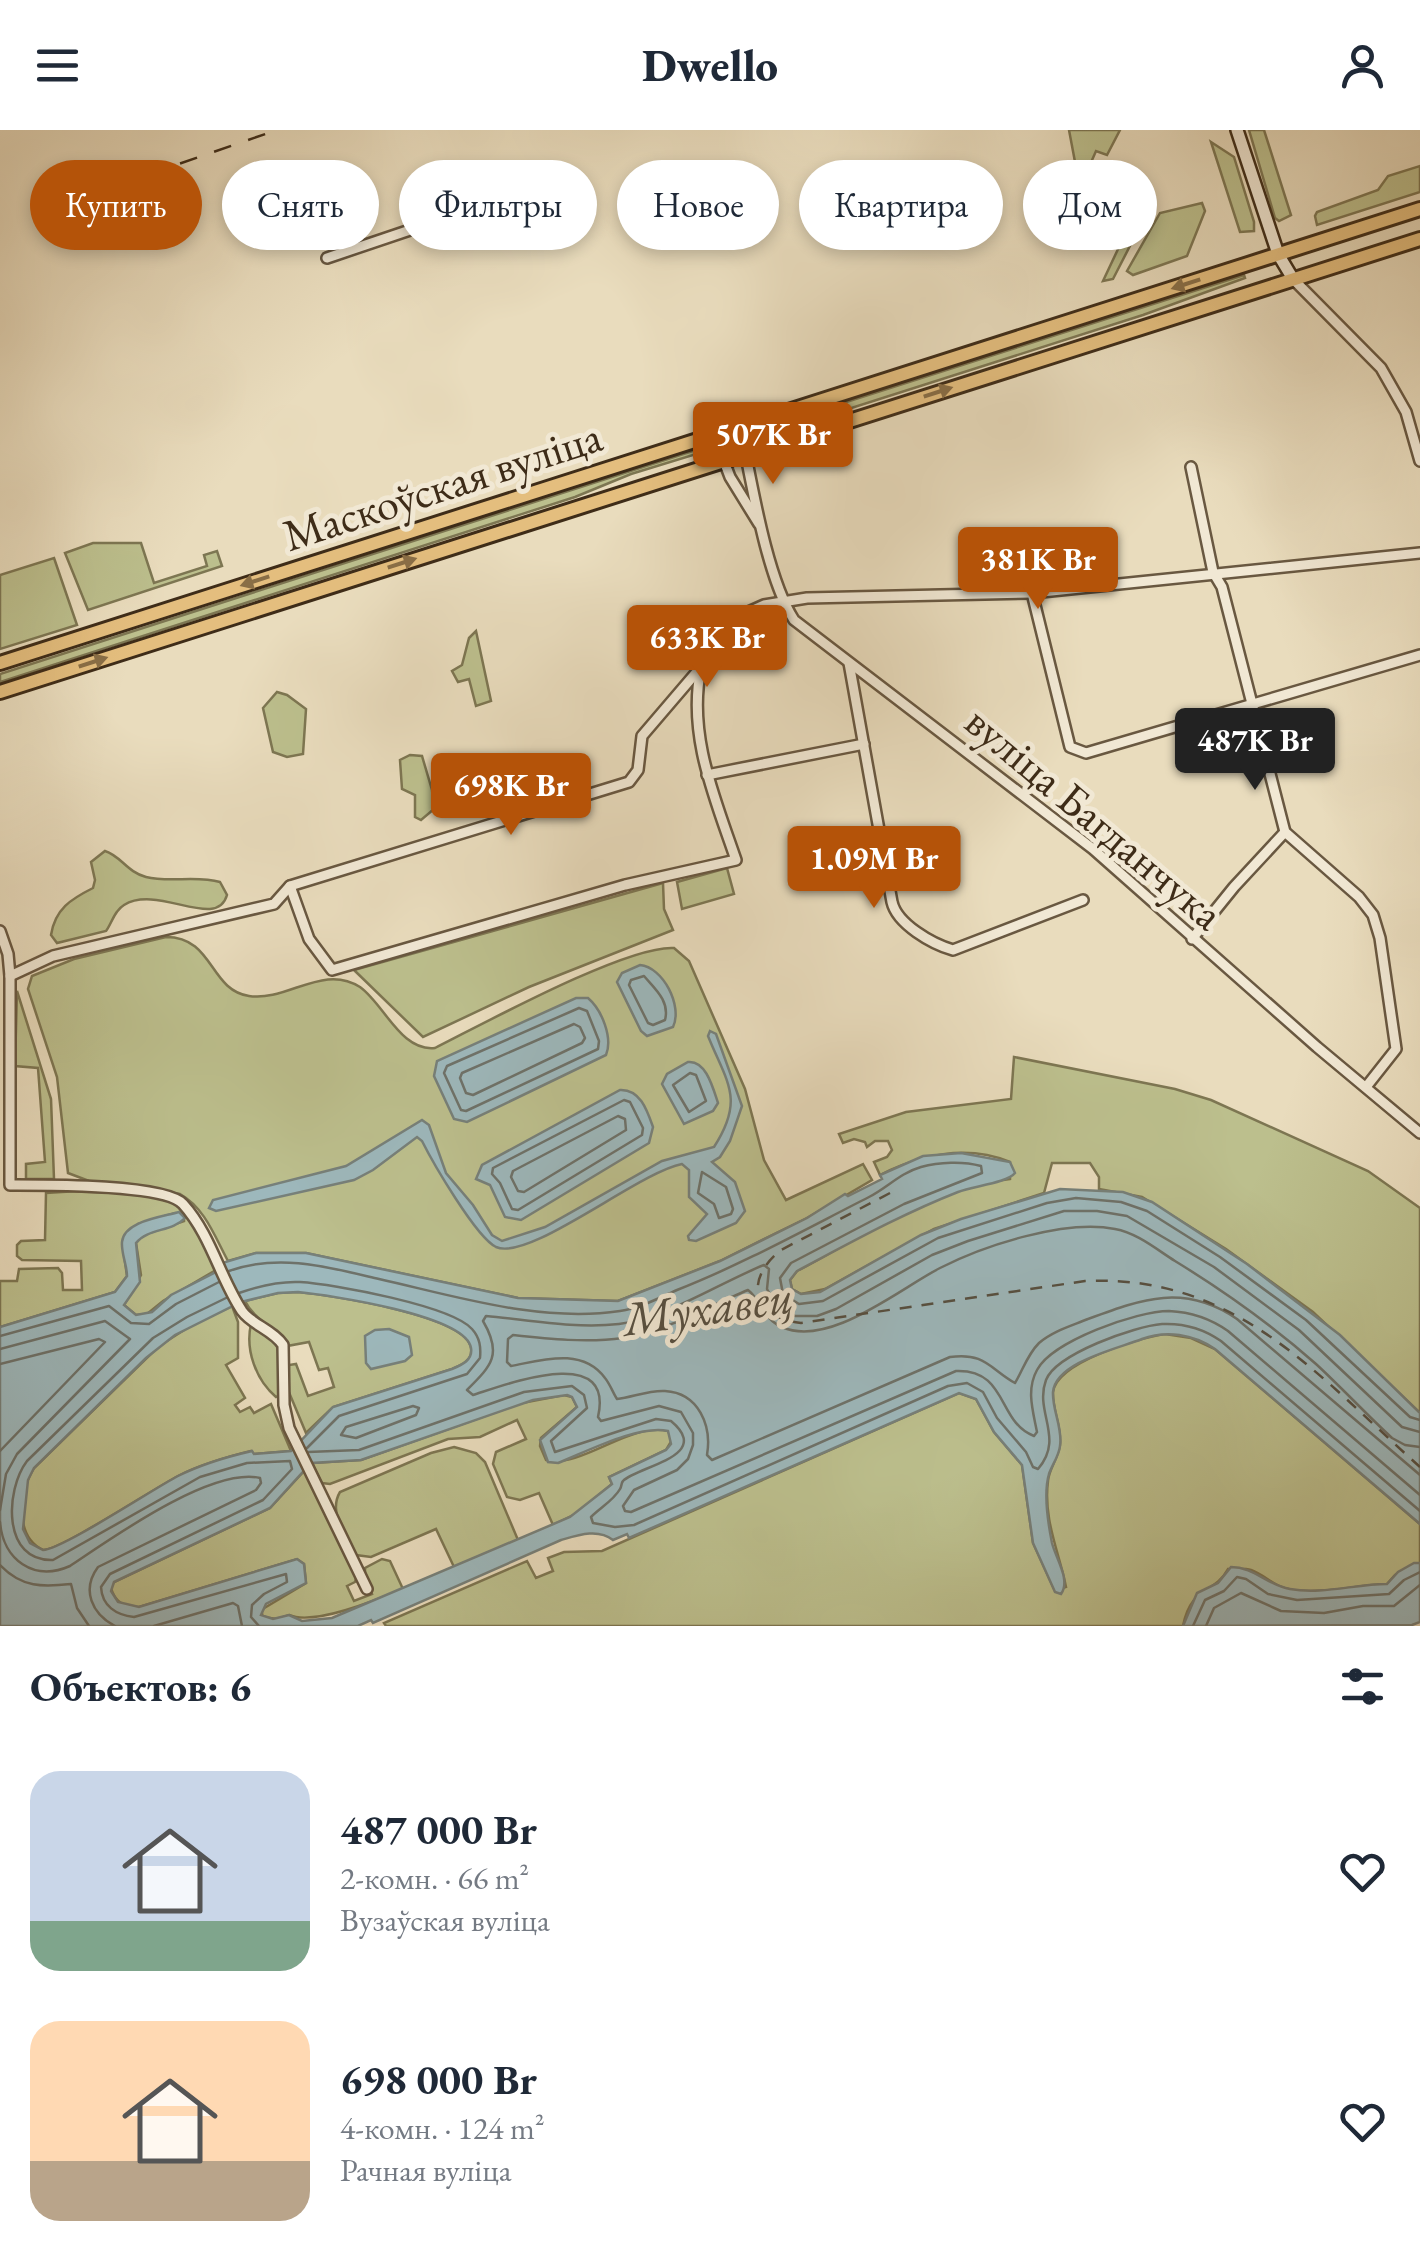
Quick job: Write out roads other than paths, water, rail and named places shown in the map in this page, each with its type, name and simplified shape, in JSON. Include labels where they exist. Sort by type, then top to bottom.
[{"type":"main road","points":[[1236,130],[1278,254],[1293,278]]},
{"type":"main road","name":"Маскоўская вуліца","points":[[0,664],[1420,209]]},
{"type":"main road","name":"Маскоўская вуліца","points":[[0,692],[1420,239]]},
{"type":"street","points":[[327,258],[399,234]]},
{"type":"street","points":[[1293,278],[1381,368],[1406,412],[1420,461]]},
{"type":"street","name":"вуліца Багданчука","points":[[740,426],[762,531],[794,620],[1094,849],[1192,939],[1420,1134]]},
{"type":"street","name":"вуліца Багданчука","points":[[714,435],[730,477],[762,531]]},
{"type":"street","points":[[1190,467],[1213,572],[1222,587],[1250,707],[1286,832],[1359,897],[1376,922],[1396,1048],[1366,1087]]},
{"type":"street","points":[[10,976],[53,956],[274,904],[290,886],[629,782],[638,770],[642,736],[701,667],[718,634],[750,609],[784,600],[1032,593],[1420,553]]},
{"type":"street","points":[[1032,593],[1070,747],[1076,752],[1086,753],[1250,707],[1420,655]]},
{"type":"street","points":[[850,663],[894,910],[931,940],[954,950],[1083,900]]},
{"type":"street","points":[[290,886],[309,939],[332,970],[624,885],[736,860],[707,775],[696,713],[701,667]]},
{"type":"street","points":[[707,775],[864,744]]},
{"type":"street","points":[[1192,939],[1286,832]]},
{"type":"street","points":[[0,931],[10,976],[10,1184],[98,1187],[178,1200],[213,1250],[242,1310],[283,1345],[284,1404],[294,1440],[367,1589]]},
{"type":"water","points":[[640,965],[663,980],[675,1009],[673,1027],[647,1036],[617,982],[622,973]]},
{"type":"water","points":[[576,998],[588,998],[602,1017],[608,1041],[606,1055],[467,1122],[454,1119],[434,1076],[437,1061]]},
{"type":"water","points":[[710,1031],[716,1034],[742,1106],[730,1141],[712,1162],[735,1182],[745,1211],[736,1223],[696,1241],[688,1236],[707,1214],[689,1197],[689,1170],[682,1164],[639,1182],[533,1241],[512,1248],[496,1247],[467,1215],[417,1137],[354,1180],[216,1211],[209,1208],[213,1200],[346,1166],[422,1120],[429,1125],[446,1173],[492,1235],[502,1241],[545,1227],[662,1161],[714,1147],[731,1103],[726,1079],[708,1036]]},
{"type":"water","points":[[688,1062],[704,1070],[718,1103],[713,1111],[684,1124],[662,1084],[667,1074]]},
{"type":"water","points":[[620,1090],[633,1093],[645,1108],[653,1127],[649,1143],[521,1220],[505,1217],[490,1185],[476,1179],[482,1165]]},
{"type":"water","name":"Мухавец","points":[[961,1153],[1010,1162],[1015,1173],[896,1219],[797,1271],[790,1280],[792,1289],[801,1294],[820,1292],[921,1235],[1060,1189],[1123,1192],[1152,1202],[1247,1264],[1340,1335],[1420,1413],[1420,1524],[1215,1349],[1189,1337],[1170,1334],[1142,1339],[1089,1358],[1065,1372],[1057,1382],[1053,1399],[1060,1446],[1049,1474],[1046,1499],[1052,1543],[1064,1576],[1061,1594],[1055,1592],[1033,1543],[1022,1465],[994,1432],[976,1399],[959,1393],[629,1538],[627,1534],[613,1540],[594,1533],[561,1540],[373,1623],[371,1620],[358,1626],[0,1626],[0,1327],[115,1292],[127,1276],[122,1250],[124,1235],[136,1225],[179,1212],[185,1218],[136,1243],[140,1282],[124,1305],[136,1315],[152,1312],[171,1295],[214,1273],[222,1263],[256,1253],[306,1253],[518,1298],[618,1301],[720,1261],[923,1156]],"holes":[[[298,1292],[365,1302],[446,1326],[463,1336],[471,1348],[469,1359],[452,1369],[333,1407],[291,1451],[252,1451],[205,1464],[53,1547],[43,1550],[30,1543],[23,1529],[28,1480],[34,1468],[146,1358],[175,1335],[241,1302]],[[567,1395],[577,1407],[540,1440],[548,1462],[558,1463],[643,1431],[668,1431],[671,1444],[609,1477],[612,1484],[570,1517],[332,1618],[302,1621],[289,1615],[273,1619],[261,1615],[266,1604],[306,1583],[304,1564],[297,1559],[139,1607],[118,1602],[111,1591],[114,1582],[270,1508],[311,1463],[361,1460],[533,1400]]]},
{"type":"water","points":[[389,1329],[409,1337],[412,1355],[405,1361],[371,1369],[366,1363],[365,1336]]},
{"type":"water","points":[[1414,1563],[1420,1563],[1420,1622],[1412,1625],[1183,1626],[1197,1593],[1218,1583],[1231,1567],[1247,1570],[1282,1587],[1314,1591],[1387,1584]]},
{"type":"railway","points":[[190,160],[277,130]]}]
